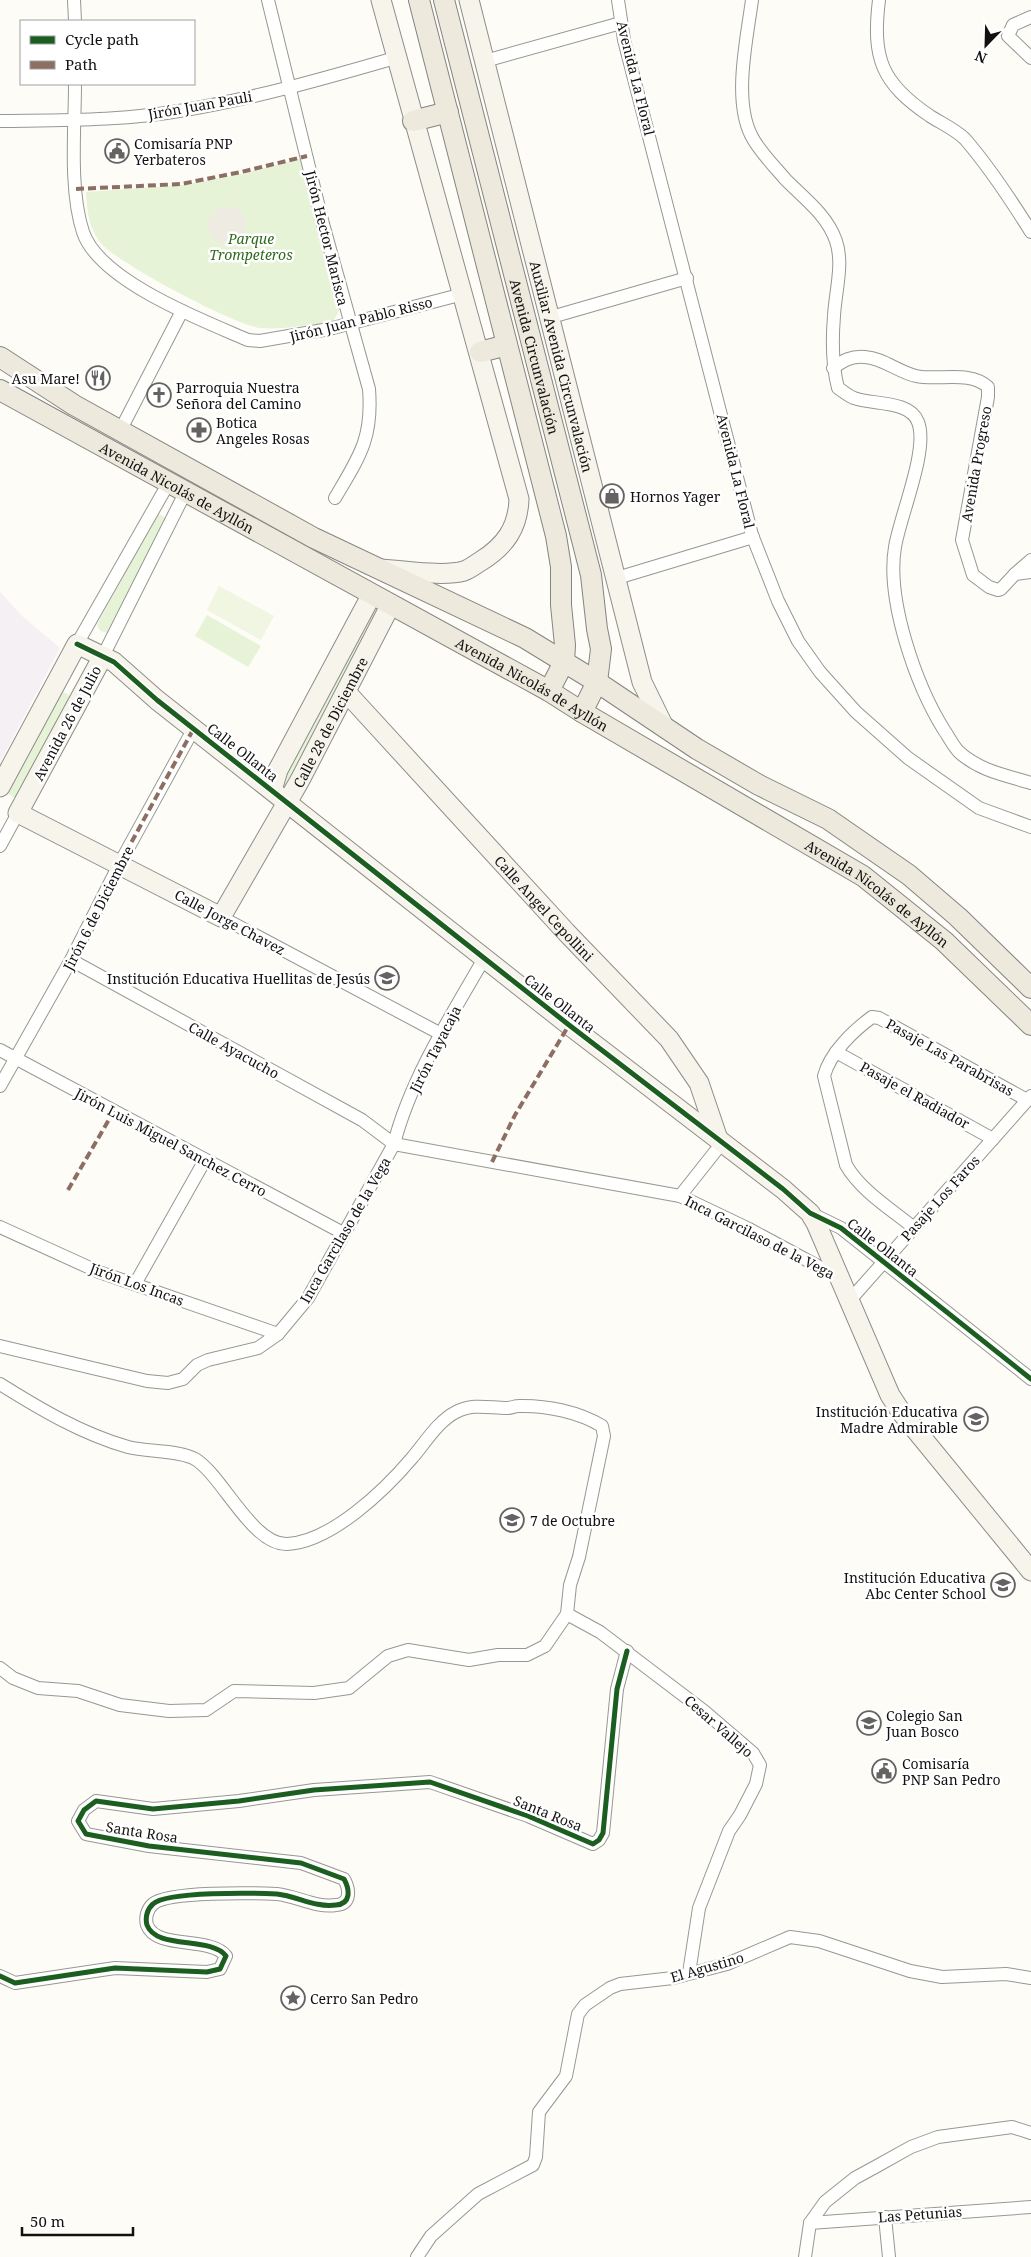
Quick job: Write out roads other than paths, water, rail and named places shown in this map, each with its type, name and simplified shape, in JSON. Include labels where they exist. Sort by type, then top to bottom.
[{"type":"main road","name":"Avenida Circunvalación","points":[[419,0],[556,536],[561,567],[561,605],[565,646],[564,662],[549,691]]},
{"type":"main road","name":"Avenida Circunvalación","points":[[444,0],[591,574],[601,649],[597,682],[582,712]]},
{"type":"main road","points":[[413,121],[448,112]]},
{"type":"main road","points":[[480,352],[508,345]]},
{"type":"main road","name":"Avenida Nicolás de Ayllón","points":[[0,358],[74,405],[314,538],[525,638],[597,682],[727,767],[828,819],[909,875],[958,917],[1031,988]]},
{"type":"main road","name":"Avenida Nicolás de Ayllón","points":[[0,390],[549,691],[863,876],[931,930],[1031,1025]]},
{"type":"street","points":[[74,0],[74,20]]},
{"type":"street","name":"Jirón Hector Marisca","points":[[268,0],[350,324],[369,389],[371,416],[366,442],[335,498]]},
{"type":"street","points":[[377,568],[444,573],[465,571],[494,553],[506,541],[518,514],[515,482],[464,294],[395,58],[381,0]]},
{"type":"street","name":"Auxiliar Avenida Circunvalación","points":[[469,0],[548,318],[617,578],[642,682],[664,727]]},
{"type":"street","name":"Avenida La Floral","points":[[618,0],[621,24],[753,537],[778,601],[798,641],[820,672],[856,712],[908,758],[979,808],[1031,827]]},
{"type":"street","points":[[752,0],[742,94],[745,112],[751,135],[785,178],[824,217],[837,243],[838,273],[834,316],[833,368],[838,388],[853,398],[909,410],[918,421],[921,444],[894,548],[893,578],[905,641],[932,711],[957,750],[972,763],[994,773],[1031,783]]},
{"type":"street","points":[[879,0],[880,64],[893,85],[910,102],[963,137],[1009,197],[1031,232]]},
{"type":"street","points":[[1031,17],[1014,25],[1008,36],[1031,58]]},
{"type":"street","points":[[485,61],[621,24]]},
{"type":"street","name":"Jirón Juan Pauli","points":[[0,121],[75,120],[185,110],[290,88],[395,58]]},
{"type":"street","name":"Jirón Juan Pablo Risso","points":[[75,85],[76,189],[84,234],[99,257],[124,278],[182,311],[248,340],[260,341],[350,324],[464,294]]},
{"type":"street","points":[[548,318],[687,278]]},
{"type":"street","points":[[120,431],[182,311]]},
{"type":"street","name":"Avenida Progreso","points":[[833,368],[849,357],[868,357],[916,376],[967,378],[982,382],[988,388],[980,445],[962,540],[973,574],[980,581],[998,590],[1006,585],[1015,574]]},
{"type":"street","name":"Avenida 26 de Julio","points":[[0,787],[77,644],[177,488]]},
{"type":"street","name":"Avenida 26 de Julio","points":[[0,846],[103,656],[177,488]]},
{"type":"street","points":[[617,578],[753,537]]},
{"type":"street","points":[[1015,574],[1031,560]]},
{"type":"street","points":[[1015,574],[1031,572]]},
{"type":"street","name":"Calle 28 de Diciembre","points":[[272,790],[278,770],[372,594]]},
{"type":"street","name":"Calle 28 de Diciembre","points":[[221,917],[288,802],[392,604]]},
{"type":"street","name":"Calle Ollanta","points":[[77,644],[114,662],[272,790],[810,1213],[841,1228],[1031,1379]]},
{"type":"street","name":"Calle Angel Cepollini","points":[[346,693],[566,932],[669,1039],[699,1083],[720,1141]]},
{"type":"street","name":"Jirón 6 de Diciembre","points":[[0,1086],[17,1059],[71,960],[120,863],[194,728]]},
{"type":"street","name":"Calle Jorge Chavez","points":[[18,813],[120,863],[441,1034]]},
{"type":"street","name":"Jirón Tayacaja","points":[[394,1144],[403,1114],[441,1034],[485,957]]},
{"type":"street","name":"Calle Ayacucho","points":[[71,960],[362,1120],[394,1144]]},
{"type":"street","name":"Pasaje Las Parabrisas","points":[[836,1052],[872,1017],[879,1018],[1029,1098]]},
{"type":"street","name":"Jirón Luis Miguel Sanchez Cerro","points":[[0,1050],[343,1233]]},
{"type":"street","points":[[836,1052],[827,1063],[824,1076],[846,1165],[861,1184],[914,1228]]},
{"type":"street","name":"Pasaje el Radiador","points":[[836,1052],[993,1139]]},
{"type":"street","name":"Pasaje Los Faros","points":[[850,1300],[1029,1098]]},
{"type":"street","points":[[680,1196],[720,1141]]},
{"type":"street","name":"Inca Garcilaso de la Vega","points":[[0,1346],[168,1383],[183,1379],[197,1365],[208,1360],[258,1348],[278,1334],[308,1298],[394,1144],[680,1196],[749,1229],[840,1278]]},
{"type":"street","points":[[135,1284],[205,1160]]},
{"type":"street","points":[[810,1213],[850,1300],[890,1395],[901,1412],[1031,1571]]},
{"type":"street","name":"Jirón Los Incas","points":[[0,1227],[99,1272],[278,1334]]},
{"type":"street","points":[[0,1384],[68,1424],[95,1436],[130,1447],[194,1459],[241,1513],[264,1534],[278,1543],[288,1544],[325,1534],[370,1502],[407,1465],[445,1419],[455,1412],[478,1406],[507,1408],[518,1406],[561,1410],[591,1419],[602,1426],[604,1436],[579,1556],[570,1585],[567,1614],[545,1646],[527,1655],[498,1655],[469,1660],[408,1650],[388,1656],[349,1688],[314,1693],[234,1691],[206,1710],[169,1711],[120,1705],[78,1691],[38,1688],[13,1678],[0,1668]]},
{"type":"street","name":"Cesar Vallejo","points":[[567,1614],[600,1632],[627,1651],[704,1711],[754,1753],[760,1765],[756,1784],[740,1815],[729,1831],[699,1908],[689,1973]]},
{"type":"street","name":"Santa Rosa","points":[[0,1976],[15,1983],[115,1968],[207,1972],[220,1969],[226,1956],[217,1948],[172,1940],[152,1932],[147,1926],[146,1917],[153,1903],[196,1895],[279,1894],[312,1904],[337,1906],[346,1901],[350,1891],[344,1879],[301,1863],[149,1846],[86,1834],[78,1821],[84,1810],[96,1801],[154,1809],[239,1801],[314,1790],[430,1782],[528,1816],[593,1844],[599,1840],[603,1833],[617,1689],[627,1651]]},
{"type":"street","name":"El Agustino","points":[[417,2257],[431,2236],[478,2194],[533,2165],[536,2156],[539,2112],[566,2076],[578,2014],[585,2005],[610,1988],[620,1984],[673,1978],[727,1964],[790,1937],[819,1942],[910,1971],[942,1977],[1006,1974],[1031,1978]]},
{"type":"street","points":[[805,2257],[810,2224],[825,2202],[847,2184],[911,2147],[938,2137],[982,2129],[1012,2127],[1031,2133]]},
{"type":"street","name":"Las Petunias","points":[[810,2224],[885,2216],[1031,2207]]},
{"type":"street","points":[[885,2216],[890,2257]]},
{"type":"place","name":"Comisaría PNP Yerbateros","points":[[117,151]]},
{"type":"place","name":"Asu Mare!","points":[[98,378]]},
{"type":"place","name":"Parroquia Nuestra Señora del Camino","points":[[159,395]]},
{"type":"place","name":"Botica Angeles Rosas","points":[[199,430]]},
{"type":"place","name":"Hornos Yager","points":[[612,496]]},
{"type":"place","name":"Institución Educativa Huellitas de Jesús","points":[[387,978]]},
{"type":"place","name":"Institución Educativa Madre Admirable","points":[[976,1419]]},
{"type":"place","name":"7 de Octubre","points":[[512,1520]]},
{"type":"place","name":"Institución Educativa Abc Center School","points":[[1003,1585]]},
{"type":"place","name":"Colegio San Juan Bosco","points":[[869,1723]]},
{"type":"place","name":"Comisaría PNP San Pedro","points":[[884,1771]]},
{"type":"place","name":"Cerro San Pedro","points":[[293,1998]]},
{"type":"park label","name":"Parque Trompeteros","points":[[251,246]]}]
